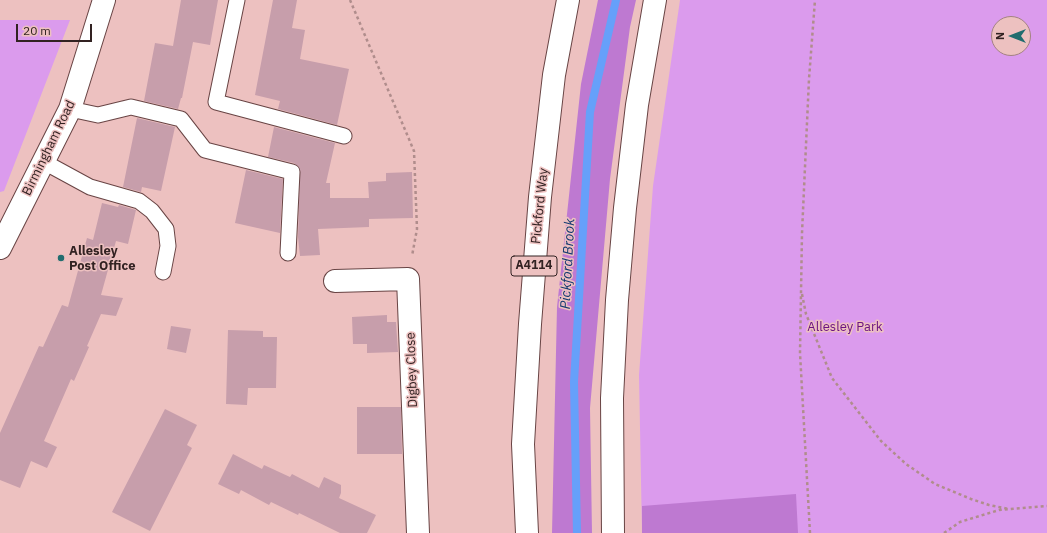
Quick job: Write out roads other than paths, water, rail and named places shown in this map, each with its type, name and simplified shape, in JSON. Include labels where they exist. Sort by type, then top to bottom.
[{"type":"main road","name":"Birmingham Road","points":[[3,236],[44,162],[70,109],[104,0]]},
{"type":"main road","name":"Pickford Way","points":[[527,533],[523,444],[530,316],[540,197],[554,75],[568,0]]},
{"type":"main road","points":[[613,533],[612,398],[618,293],[625,208],[636,113],[655,0]]},
{"type":"main road","name":"Digbey Close","points":[[335,281],[408,279],[418,533]]},
{"type":"lane","points":[[238,0],[216,102],[344,136]]},
{"type":"lane","points":[[70,109],[98,115],[131,107],[182,119],[205,150],[292,172],[288,253]]},
{"type":"lane","points":[[44,162],[90,187],[139,201],[152,211],[166,229],[168,246],[163,272]]},
{"type":"waterway","name":"Pickford Brook","points":[[577,533],[574,382],[590,112],[616,0]]},
{"type":"place","name":"Allesley Post Office","points":[[61,258]]},
{"type":"park label","name":"Allesley Park","points":[[845,327]]}]
